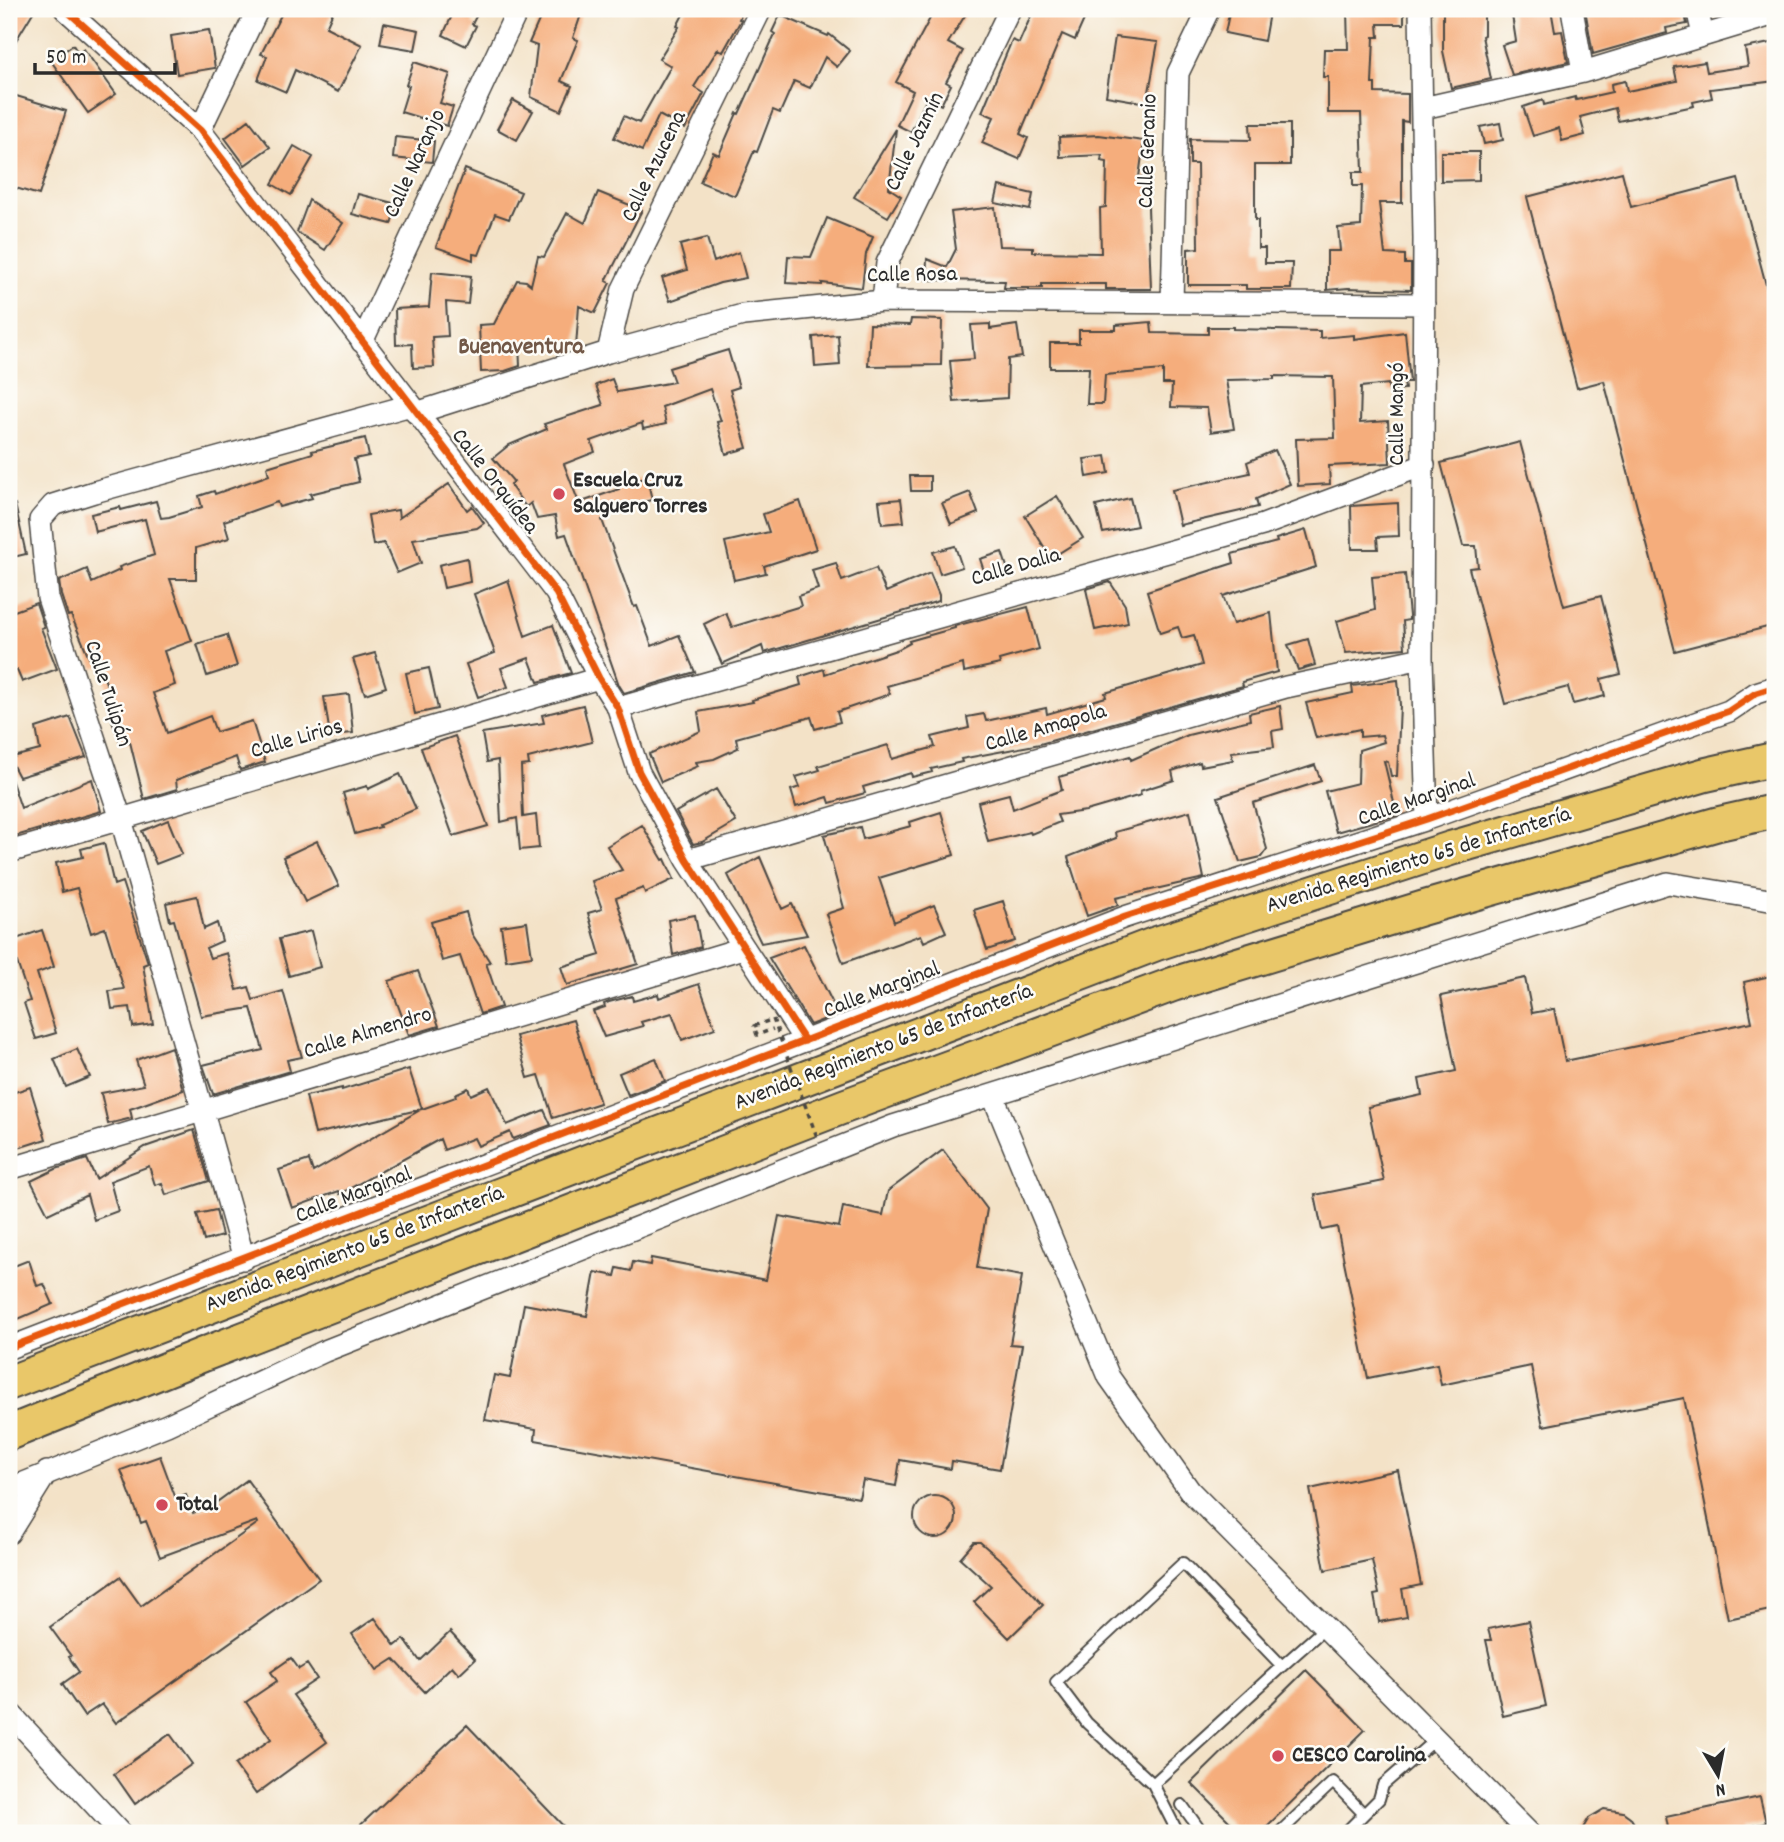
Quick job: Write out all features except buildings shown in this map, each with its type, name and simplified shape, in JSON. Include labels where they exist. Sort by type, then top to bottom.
[{"type":"main road","name":"Avenida Regimiento 65 de Infantería","points":[[9,1383],[1156,944],[1452,848],[1704,775],[1775,759]]},
{"type":"main road","name":"Avenida Regimiento 65 de Infantería","points":[[9,1433],[202,1355],[832,1111],[1174,984],[1436,904],[1717,824],[1775,811]]},
{"type":"street","name":"Calle Orquídea","points":[[65,9],[200,130],[556,593],[599,678],[618,708],[639,772],[687,860],[805,1041]]},
{"type":"street","points":[[200,130],[258,9]]},
{"type":"street","name":"Calle Naranjo","points":[[362,342],[518,9]]},
{"type":"street","name":"Calle Azucena","points":[[608,352],[624,289],[761,9]]},
{"type":"street","name":"Calle Jazmín","points":[[883,301],[887,263],[1010,9]]},
{"type":"street","name":"Calle Geranio","points":[[1172,302],[1178,73],[1209,9]]},
{"type":"street","name":"Calle Mangó","points":[[1420,9],[1424,304],[1422,658],[1427,819]]},
{"type":"street","points":[[1572,9],[1583,72]]},
{"type":"street","points":[[1697,9],[1703,35]]},
{"type":"street","points":[[1423,108],[1583,72],[1775,14]]},
{"type":"street","name":"Calle Rosa","points":[[413,409],[743,315],[883,301],[1424,304]]},
{"type":"street","name":"Calle Tulipán","points":[[244,1259],[121,819],[48,598],[40,520],[52,505],[94,492],[413,409]]},
{"type":"street","name":"Calle Dalia","points":[[618,708],[1263,525],[1424,465]]},
{"type":"street","name":"Calle Amapola","points":[[687,860],[1286,687],[1422,658]]},
{"type":"street","name":"Calle Lirios","points":[[9,852],[599,678]]},
{"type":"street","name":"Calle Marginal","points":[[9,1348],[1125,917],[1427,819],[1729,711],[1756,693],[1775,687]]},
{"type":"street","points":[[1729,711],[1775,701]]},
{"type":"street","points":[[9,1489],[167,1425],[325,1351],[893,1126],[1668,883],[1775,901]]},
{"type":"street","name":"Calle Almendro","points":[[9,1169],[743,948]]},
{"type":"street","points":[[993,1096],[1109,1377],[1190,1491],[1529,1833]]},
{"type":"street","points":[[9,1533],[47,1472]]},
{"type":"street","points":[[9,1712],[121,1833]]},
{"type":"lane","points":[[1178,1833],[1153,1784],[1087,1723],[1056,1682],[1184,1563],[1282,1666]]},
{"type":"lane","points":[[1153,1784],[1325,1628]]},
{"type":"lane","points":[[1345,1833],[1379,1799],[1383,1785],[1436,1739]]},
{"type":"lane","points":[[1279,1833],[1333,1782],[1364,1814]]},
{"type":"lane","points":[[1182,1805],[1202,1833]]},
{"type":"path","points":[[769,1031],[757,1035],[754,1026],[773,1019],[817,1137]]},
{"type":"cycle path","points":[[65,9],[200,130],[556,593],[599,678],[618,708],[639,772],[687,860],[805,1041]]},
{"type":"cycle path","points":[[9,1348],[1125,917],[1427,819],[1729,711],[1756,693],[1775,687]]},
{"type":"place","name":"Escuela Cruz Salguero Torres","points":[[559,494]]},
{"type":"place","name":"Total","points":[[162,1505]]},
{"type":"place","name":"CESCO Carolina","points":[[1278,1756]]},
{"type":"district","name":"Buenaventura","points":[[521,348]]}]
